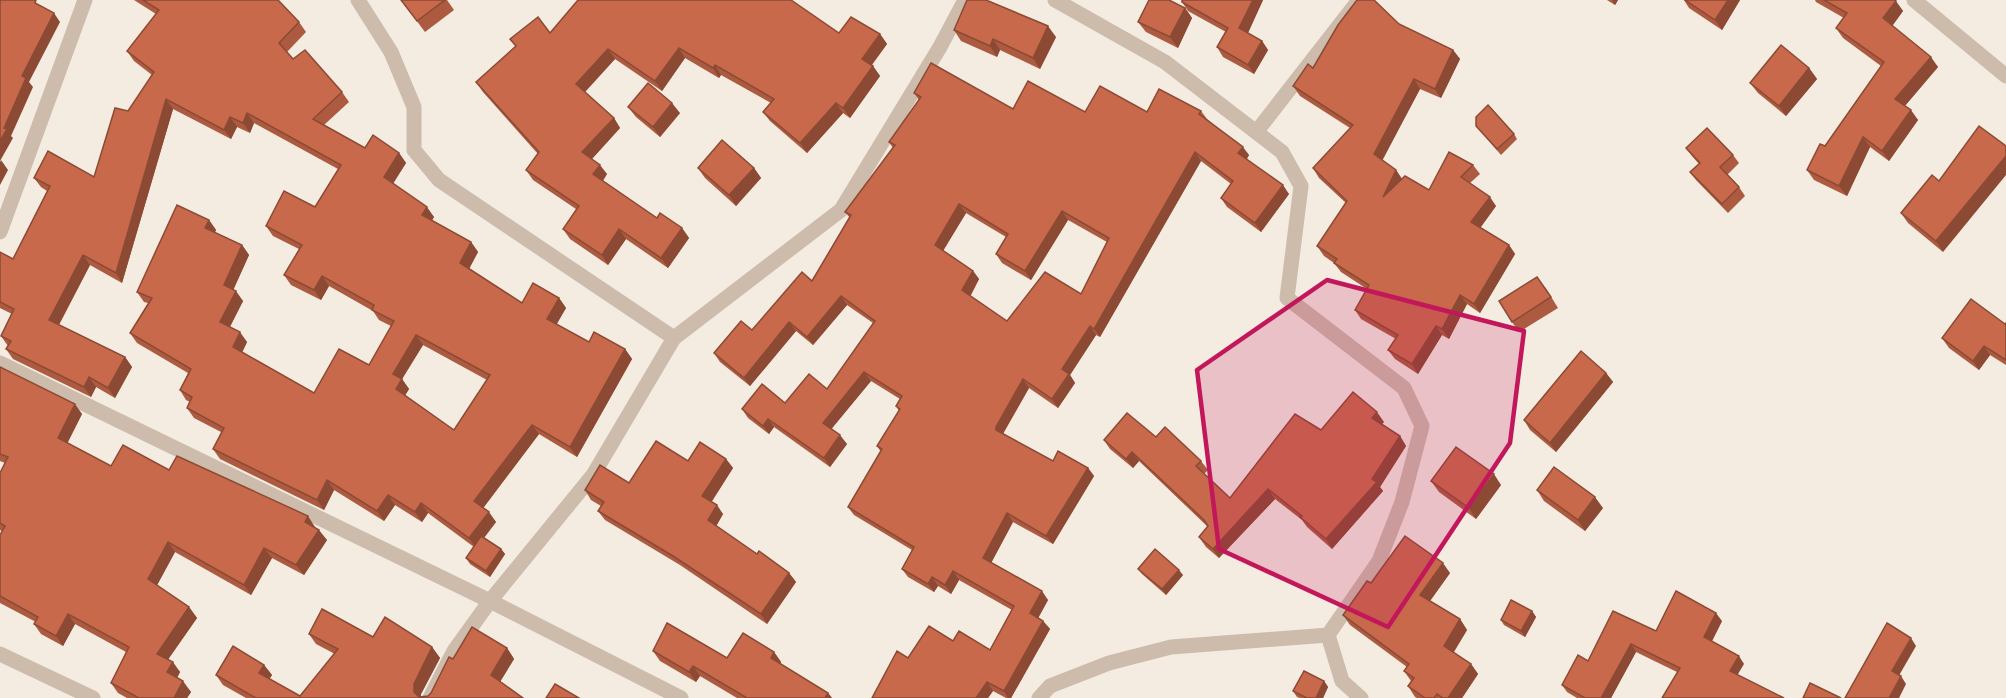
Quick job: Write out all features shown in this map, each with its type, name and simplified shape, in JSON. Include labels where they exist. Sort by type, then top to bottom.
[{"type":"street","points":[[0,232],[85,0]]},
{"type":"street","points":[[358,0],[391,52],[414,108],[414,150],[439,180],[674,338]]},
{"type":"street","points":[[1055,0],[1166,62],[1281,152],[1301,186],[1287,298],[1404,388],[1422,426],[1402,501],[1378,561],[1328,635]]},
{"type":"street","points":[[1257,131],[1359,0]]},
{"type":"street","points":[[1914,0],[2006,76]]},
{"type":"street","points":[[430,698],[454,651],[490,601],[593,475],[674,338],[841,210],[940,47],[958,2]]},
{"type":"street","points":[[0,363],[490,601],[681,698]]},
{"type":"street","points":[[1039,698],[1050,686],[1109,663],[1171,647],[1328,635]]},
{"type":"street","points":[[1328,635],[1342,681],[1361,698]]},
{"type":"street","points":[[0,654],[93,698]]},
{"type":"highlighted area","points":[[1327,280],[1524,331],[1510,443],[1388,627],[1219,549],[1197,370]]},
{"type":"building","points":[[1,0],[36,0],[35,3],[54,13],[22,76],[26,78],[4,128],[7,129],[0,141],[0,2]]},
{"type":"building","points":[[143,0],[278,0],[299,22],[279,43],[293,59],[305,50],[342,92],[313,119],[365,148],[373,135],[399,153],[384,177],[427,207],[422,215],[471,242],[460,263],[522,303],[533,283],[559,298],[547,319],[589,342],[594,332],[625,349],[570,447],[532,425],[474,501],[489,512],[469,538],[421,503],[415,512],[388,495],[377,511],[327,480],[317,500],[213,449],[224,428],[187,408],[192,397],[180,390],[191,369],[130,333],[152,298],[137,292],[177,205],[209,220],[205,228],[242,245],[224,285],[236,291],[220,322],[240,332],[233,347],[314,393],[339,349],[369,365],[394,321],[372,310],[374,305],[322,276],[314,290],[284,275],[302,245],[266,226],[284,191],[315,207],[341,165],[247,113],[243,123],[230,117],[224,130],[166,99],[116,273],[83,255],[49,320],[125,357],[108,388],[89,377],[84,387],[6,349],[11,341],[1,336],[14,309],[0,302],[0,252],[13,259],[50,186],[34,178],[48,151],[94,177],[115,108],[128,111],[154,72],[127,51],[159,10]],"holes":[[[416,335],[490,375],[454,430],[396,389],[402,379],[393,374]]]},
{"type":"building","points":[[401,0],[445,0],[417,21]]},
{"type":"building","points":[[578,0],[791,0],[839,33],[851,17],[880,34],[862,59],[873,66],[843,108],[836,103],[800,143],[763,112],[774,99],[715,65],[713,68],[679,48],[655,81],[608,49],[576,84],[614,118],[582,152],[600,165],[593,174],[657,218],[660,213],[682,228],[661,258],[619,229],[602,255],[563,229],[579,206],[526,170],[539,152],[476,82],[516,46],[510,39],[538,17],[550,33]]},
{"type":"building","points":[[967,0],[986,0],[1048,26],[1033,58],[993,39],[990,46],[954,30]]},
{"type":"building","points":[[1149,0],[1169,0],[1185,8],[1170,37],[1138,22]]},
{"type":"building","points":[[1182,0],[1253,0],[1239,28],[1262,41],[1248,65],[1217,47],[1228,28]]},
{"type":"building","points":[[1357,0],[1374,0],[1399,24],[1453,50],[1435,89],[1414,79],[1374,154],[1396,170],[1383,197],[1405,176],[1429,190],[1449,152],[1473,165],[1461,177],[1490,197],[1471,222],[1509,245],[1474,304],[1460,295],[1442,329],[1436,326],[1412,364],[1388,350],[1398,335],[1355,310],[1369,285],[1334,263],[1337,259],[1317,246],[1347,201],[1313,168],[1353,125],[1293,86],[1308,64],[1313,68],[1338,25]]},
{"type":"building","points":[[1685,0],[1728,0],[1715,20]]},
{"type":"building","points":[[1824,0],[1896,1],[1883,18],[1931,57],[1895,99],[1911,110],[1882,151],[1863,137],[1839,186],[1807,170],[1820,144],[1825,146],[1884,62],[1836,28],[1847,13]]},
{"type":"building","points":[[1781,45],[1809,68],[1779,106],[1750,83]]},
{"type":"building","points":[[931,63],[1013,109],[1028,81],[1085,112],[1100,86],[1147,112],[1159,89],[1201,111],[1199,114],[1243,147],[1238,153],[1283,185],[1255,223],[1221,198],[1233,181],[1195,152],[1094,329],[1090,326],[1062,369],[1069,374],[1052,399],[1023,379],[996,430],[1053,461],[1058,451],[1088,468],[1046,536],[1007,513],[983,558],[1042,591],[1030,613],[1043,621],[1004,691],[987,682],[976,698],[872,698],[897,651],[908,658],[929,626],[953,641],[959,631],[990,650],[1014,606],[953,571],[945,585],[932,577],[928,584],[902,569],[914,547],[848,507],[882,449],[877,446],[900,409],[896,406],[902,396],[864,372],[823,423],[840,435],[824,458],[768,419],[763,426],[742,409],[762,384],[785,403],[809,374],[827,389],[875,321],[841,296],[807,337],[789,322],[744,378],[714,353],[741,321],[752,330],[802,272],[812,281],[851,215],[845,212],[895,145],[889,142],[921,97],[914,93]],"holes":[[[959,204],[1008,234],[996,254],[1025,271],[1062,211],[1109,238],[1081,294],[1045,272],[1007,321],[962,290],[973,271],[935,245]]]},
{"type":"building","points":[[648,83],[672,103],[653,127],[628,107]]},
{"type":"building","points":[[1488,105],[1514,134],[1497,149],[1476,126],[1476,117]]},
{"type":"building","points":[[1979,126],[2006,146],[2006,156],[1936,241],[1901,213],[1932,175],[1939,181]]},
{"type":"building","points":[[1707,128],[1733,155],[1720,167],[1739,187],[1722,204],[1690,172],[1700,163],[1686,148]]},
{"type":"building","points":[[722,140],[754,168],[729,195],[698,168]]},
{"type":"building","points":[[1537,277],[1551,297],[1512,322],[1499,301]]},
{"type":"building","points":[[1971,299],[2006,323],[2006,360],[1984,346],[1973,361],[1942,338]]},
{"type":"building","points":[[1581,351],[1606,373],[1550,443],[1524,420]]},
{"type":"building","points":[[0,367],[75,404],[58,438],[111,466],[123,445],[169,470],[177,456],[308,516],[305,522],[319,530],[296,565],[264,548],[244,585],[168,542],[148,579],[189,607],[157,654],[173,662],[167,672],[183,681],[174,698],[139,698],[111,683],[129,647],[68,614],[56,636],[34,624],[38,617],[0,596],[0,535],[5,526],[0,523],[0,473],[8,457],[0,454]]},
{"type":"building","points":[[1353,392],[1377,412],[1372,418],[1400,436],[1372,479],[1377,482],[1326,539],[1268,489],[1213,549],[1199,537],[1208,526],[1204,520],[1132,452],[1126,459],[1104,440],[1127,413],[1156,437],[1165,427],[1201,461],[1196,466],[1230,498],[1295,414],[1321,430]]},
{"type":"building","points":[[656,441],[688,461],[700,442],[726,459],[702,496],[717,505],[708,520],[757,554],[759,551],[789,573],[761,614],[673,556],[598,511],[604,502],[585,490],[600,465],[629,483]]},
{"type":"building","points":[[1456,447],[1494,474],[1469,508],[1431,481]]},
{"type":"building","points":[[1554,467],[1595,497],[1578,520],[1537,490]]},
{"type":"building","points":[[481,536],[501,549],[486,571],[466,558]]},
{"type":"building","points":[[1405,536],[1443,563],[1420,595],[1460,619],[1444,646],[1471,664],[1448,698],[1437,694],[1434,698],[1425,698],[1408,686],[1414,678],[1404,671],[1409,664],[1343,615],[1367,581],[1371,583]]},
{"type":"building","points":[[1155,549],[1179,570],[1162,589],[1138,569]]},
{"type":"building","points":[[1676,591],[1716,613],[1704,637],[1739,656],[1730,671],[1784,698],[1662,698],[1680,668],[1631,644],[1601,698],[1585,698],[1562,685],[1578,655],[1588,661],[1613,611],[1656,631]]},
{"type":"building","points":[[1511,600],[1532,611],[1521,631],[1501,620]]},
{"type":"building","points":[[322,609],[373,637],[385,617],[432,647],[414,684],[414,692],[419,697],[428,696],[431,693],[449,657],[453,659],[472,627],[507,648],[491,675],[523,698],[256,698],[216,675],[233,646],[264,665],[259,673],[300,696],[338,649],[309,634]]},
{"type":"building","points":[[667,623],[727,658],[743,633],[774,652],[771,658],[828,693],[825,698],[747,698],[693,666],[689,672],[653,651]]},
{"type":"building","points":[[1887,623],[1911,638],[1892,671],[1901,676],[1889,698],[1845,698]]},
{"type":"building","points":[[1304,671],[1324,681],[1316,698],[1307,698],[1293,691]]},
{"type":"building","points":[[1810,683],[1841,698],[1803,698]]},
{"type":"building","points":[[555,684],[579,698],[546,698]]}]
